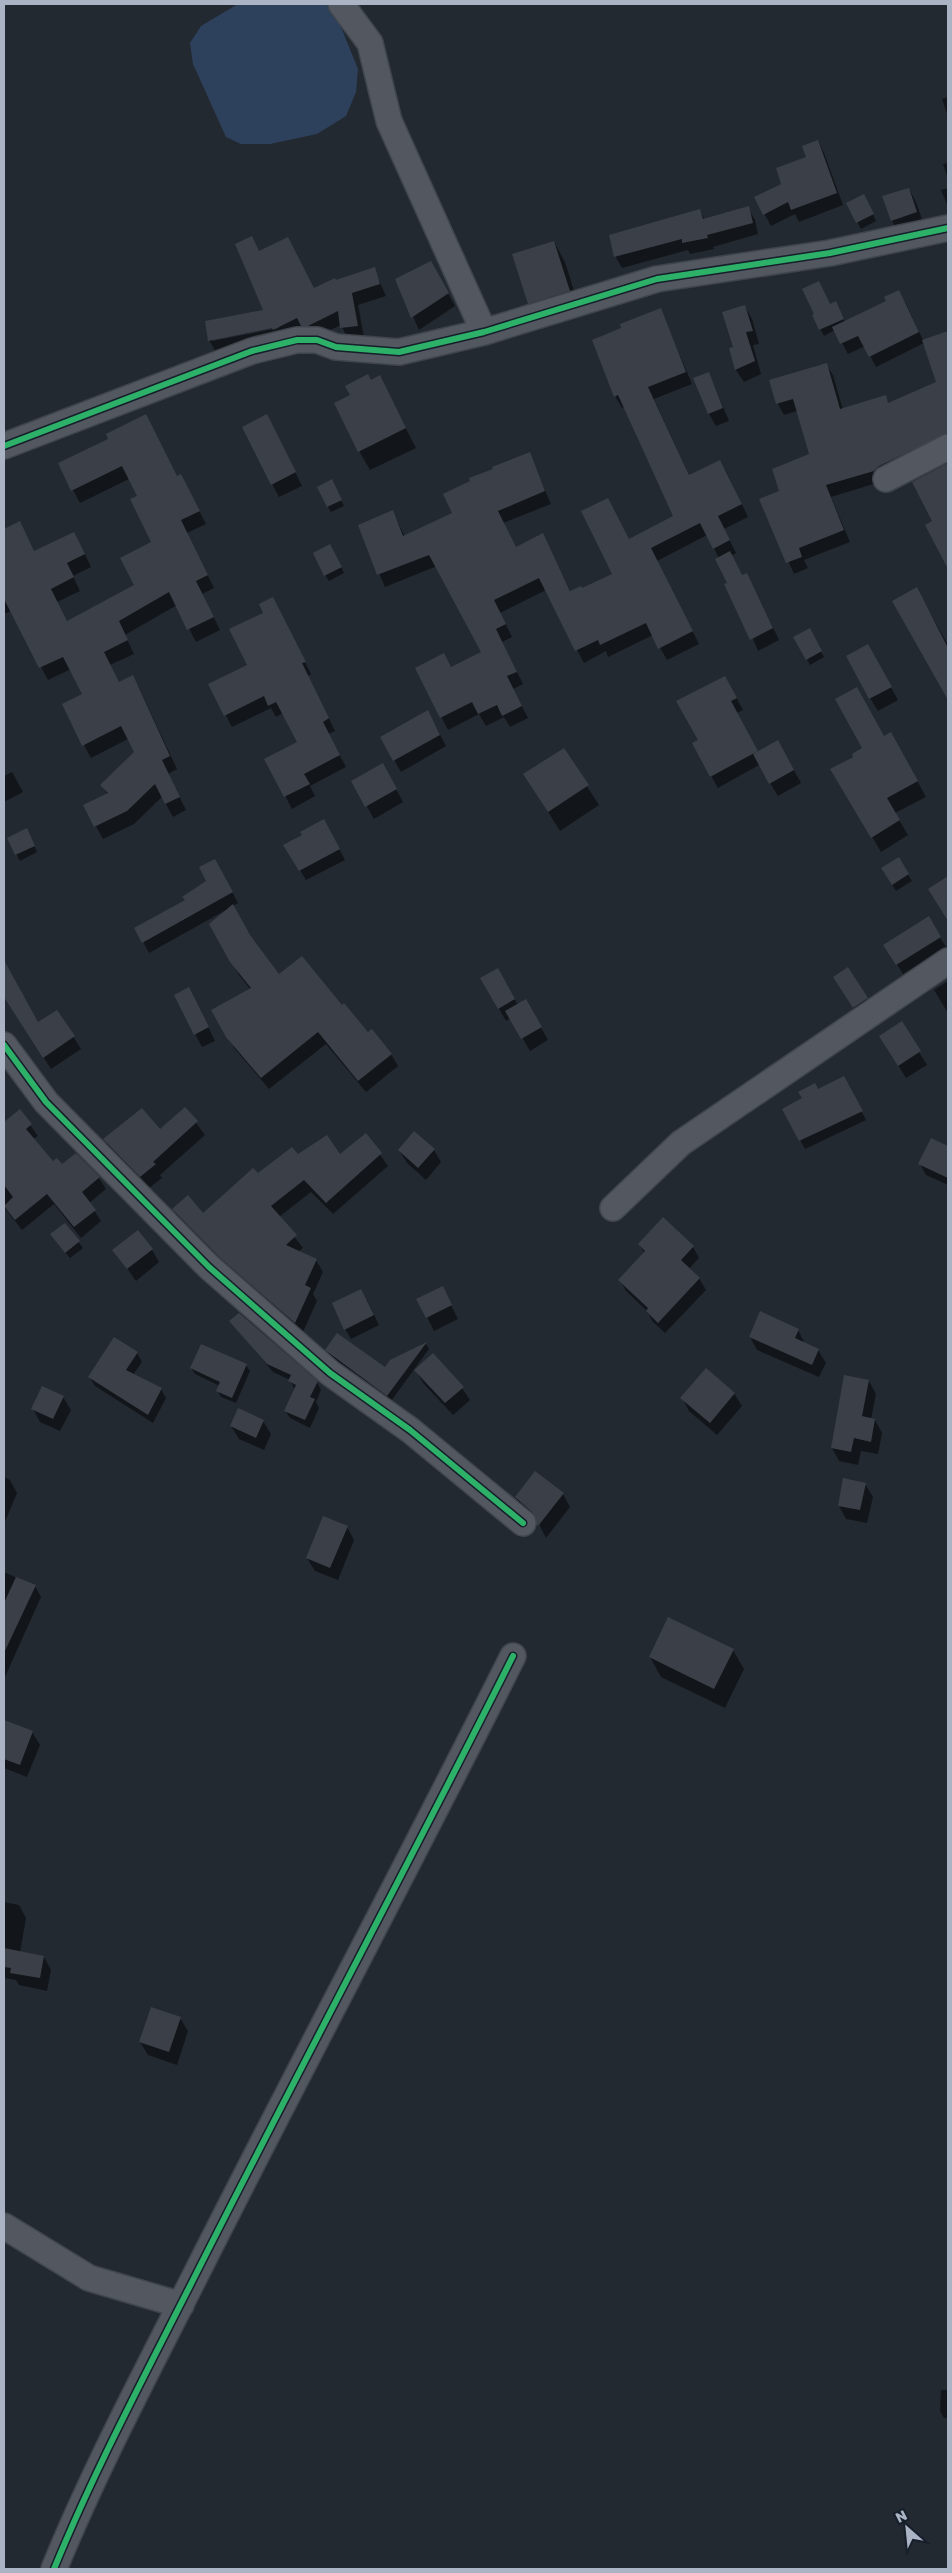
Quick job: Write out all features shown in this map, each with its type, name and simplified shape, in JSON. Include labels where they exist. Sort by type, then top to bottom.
[{"type":"street","points":[[341,4],[370,43],[389,121],[484,332]]},
{"type":"street","points":[[4,446],[252,351],[297,340],[317,340],[336,346],[399,352],[484,332],[657,279],[830,253],[948,228]]},
{"type":"street","points":[[886,478],[948,447]]},
{"type":"street","points":[[613,1208],[682,1143],[948,961]]},
{"type":"street","points":[[4,1045],[46,1102],[209,1267],[330,1373],[410,1430],[523,1523]]},
{"type":"street","points":[[54,2569],[80,2505],[420,1842],[513,1656]]},
{"type":"street","points":[[4,2226],[89,2278],[181,2305]]},
{"type":"water","points":[[238,4],[326,4],[334,10],[358,69],[356,92],[346,116],[317,134],[270,144],[241,144],[226,137],[193,64],[190,43],[201,26]]},
{"type":"building","points":[[818,140],[837,193],[791,210],[788,202],[763,215],[754,197],[781,184],[776,168],[806,157],[802,146]]},
{"type":"building","points":[[909,188],[917,212],[891,221],[882,196]]},
{"type":"building","points":[[864,194],[874,214],[856,223],[846,203]]},
{"type":"building","points":[[749,206],[753,223],[707,235],[708,238],[682,243],[682,239],[614,257],[609,235],[700,209],[703,219]]},
{"type":"building","points":[[252,236],[259,251],[288,237],[314,288],[335,278],[336,280],[375,267],[380,284],[352,293],[358,326],[340,328],[338,311],[308,326],[301,326],[297,318],[273,330],[272,328],[208,341],[205,321],[263,310],[235,244]]},
{"type":"building","points":[[554,241],[570,291],[528,304],[512,254]]},
{"type":"building","points":[[431,261],[449,293],[411,318],[395,279]]},
{"type":"building","points":[[819,281],[830,304],[836,301],[844,319],[819,330],[812,315],[814,314],[802,289]]},
{"type":"building","points":[[899,290],[919,332],[869,357],[858,336],[840,344],[832,327],[886,301],[884,297]]},
{"type":"building","points":[[745,305],[753,331],[746,332],[755,361],[735,370],[729,348],[733,347],[722,312]]},
{"type":"building","points":[[661,308],[686,372],[648,387],[689,475],[720,460],[742,504],[718,516],[730,540],[713,549],[700,523],[651,548],[693,631],[658,649],[646,623],[600,645],[598,640],[575,651],[539,578],[494,600],[506,624],[496,629],[517,672],[507,676],[522,706],[502,716],[497,705],[478,714],[472,702],[440,718],[415,668],[444,653],[451,667],[481,652],[429,555],[377,575],[358,525],[393,510],[403,536],[452,513],[443,494],[470,481],[469,478],[530,452],[545,491],[498,511],[516,547],[543,533],[570,591],[581,586],[582,588],[612,574],[581,511],[608,498],[629,539],[673,516],[618,395],[614,397],[592,340],[621,328],[620,324]]},
{"type":"building","points":[[948,331],[948,433],[879,466],[874,471],[826,485],[844,530],[799,548],[802,557],[786,563],[759,499],[779,491],[772,469],[809,454],[793,399],[776,404],[769,380],[827,363],[840,409],[886,395],[888,403],[936,382],[922,340]]},
{"type":"building","points":[[709,372],[723,408],[708,414],[693,378]]},
{"type":"building","points":[[368,374],[371,380],[380,375],[406,428],[358,452],[334,403],[350,395],[345,386]]},
{"type":"building","points":[[146,414],[177,476],[181,474],[200,511],[181,520],[208,575],[196,581],[214,617],[187,630],[169,592],[119,621],[128,640],[104,652],[119,682],[133,675],[170,756],[162,760],[180,797],[165,804],[155,784],[127,811],[94,827],[83,805],[108,793],[100,785],[134,752],[121,726],[82,746],[62,704],[82,694],[63,657],[39,668],[4,599],[4,529],[20,521],[34,551],[74,532],[85,554],[67,563],[74,577],[51,589],[67,621],[134,585],[120,558],[151,542],[130,499],[137,496],[122,466],[71,491],[58,463],[108,439],[106,434]]},
{"type":"building","points":[[267,414],[296,472],[271,485],[242,427]]},
{"type":"building","points":[[948,463],[948,569],[925,525],[932,521],[912,482]]},
{"type":"building","points":[[332,479],[342,500],[327,507],[317,487]]},
{"type":"building","points":[[330,544],[342,567],[324,576],[313,553]]},
{"type":"building","points":[[730,551],[742,575],[747,573],[773,628],[750,640],[724,584],[727,583],[715,559]]},
{"type":"building","points":[[917,587],[948,648],[948,700],[892,601]]},
{"type":"building","points":[[273,597],[306,662],[302,663],[329,718],[323,722],[340,755],[304,774],[310,784],[284,797],[264,759],[297,742],[276,702],[268,706],[264,696],[224,716],[208,684],[247,665],[229,629],[263,613],[259,604]]},
{"type":"building","points":[[810,628],[822,651],[806,660],[793,637]]},
{"type":"building","points":[[868,644],[892,687],[869,699],[846,656]]},
{"type":"building","points":[[725,676],[737,698],[731,701],[758,751],[710,777],[692,743],[698,740],[676,701]]},
{"type":"building","points":[[857,687],[884,736],[891,732],[918,781],[887,798],[900,820],[871,838],[830,769],[853,757],[852,754],[862,748],[835,699]]},
{"type":"building","points":[[428,710],[440,735],[393,761],[380,737]]},
{"type":"building","points":[[778,740],[794,770],[769,784],[753,754]]},
{"type":"building","points":[[564,748],[589,785],[548,812],[523,774]]},
{"type":"building","points":[[383,763],[397,789],[365,807],[351,781]]},
{"type":"building","points":[[324,819],[340,849],[299,871],[283,845],[302,835],[300,832]]},
{"type":"building","points":[[27,828],[35,846],[15,855],[7,838]]},
{"type":"building","points":[[899,857],[909,874],[892,885],[881,868]]},
{"type":"building","points":[[215,859],[233,892],[142,943],[134,928],[185,900],[182,897],[206,881],[199,867]]},
{"type":"building","points":[[948,876],[948,921],[928,889]]},
{"type":"building","points":[[233,904],[250,935],[279,974],[302,956],[342,1005],[344,1003],[368,1032],[372,1029],[392,1054],[358,1081],[318,1032],[261,1078],[226,1037],[211,1010],[251,988],[230,962],[209,924]]},
{"type":"building","points":[[929,916],[941,937],[896,965],[883,945]]},
{"type":"building","points":[[4,960],[38,1022],[57,1010],[75,1036],[43,1058],[4,997]]},
{"type":"building","points":[[848,967],[868,998],[853,1008],[833,977]]},
{"type":"building","points":[[498,968],[515,999],[498,1009],[480,978]]},
{"type":"building","points":[[189,987],[209,1027],[194,1035],[174,995]]},
{"type":"building","points":[[526,999],[542,1027],[521,1039],[505,1011]]},
{"type":"building","points":[[902,1021],[921,1051],[898,1066],[879,1036]]},
{"type":"building","points":[[844,1076],[863,1111],[799,1141],[782,1109],[802,1098],[798,1092],[815,1083],[818,1089]]},
{"type":"building","points":[[185,1107],[198,1121],[153,1162],[156,1164],[140,1177],[103,1139],[142,1108],[160,1129]]},
{"type":"building","points":[[20,1109],[32,1124],[26,1129],[53,1161],[57,1158],[62,1164],[76,1153],[100,1177],[82,1192],[96,1210],[74,1227],[47,1194],[15,1220],[4,1206],[13,1197],[4,1185],[4,1122]]},
{"type":"building","points":[[414,1131],[435,1149],[418,1168],[398,1150]]},
{"type":"building","points":[[366,1133],[382,1153],[326,1203],[304,1180],[271,1206],[297,1235],[286,1245],[317,1259],[305,1285],[311,1288],[295,1323],[219,1257],[172,1209],[188,1195],[203,1213],[253,1168],[258,1173],[292,1147],[298,1154],[327,1135],[340,1154]]},
{"type":"building","points":[[931,1138],[948,1146],[948,1178],[918,1164]]},
{"type":"building","points":[[663,1217],[694,1246],[681,1260],[700,1278],[658,1323],[646,1311],[648,1308],[618,1280],[645,1251],[638,1244]]},
{"type":"building","points":[[65,1223],[80,1241],[65,1253],[50,1234]]},
{"type":"building","points":[[138,1230],[153,1249],[127,1269],[112,1250]]},
{"type":"building","points":[[443,1286],[452,1305],[426,1318],[416,1299]]},
{"type":"building","points":[[361,1289],[374,1315],[344,1330],[332,1303]]},
{"type":"building","points":[[760,1311],[799,1329],[795,1338],[819,1349],[812,1365],[749,1337]]},
{"type":"building","points":[[239,1313],[318,1381],[310,1397],[315,1399],[305,1420],[284,1411],[296,1385],[288,1381],[291,1375],[267,1364],[229,1321]]},
{"type":"building","points":[[337,1333],[385,1367],[390,1360],[427,1342],[387,1396],[325,1350]]},
{"type":"building","points":[[114,1337],[138,1352],[126,1370],[162,1388],[148,1415],[88,1377]]},
{"type":"building","points":[[201,1344],[247,1364],[232,1398],[216,1391],[220,1382],[190,1368]]},
{"type":"building","points":[[433,1353],[464,1387],[445,1403],[414,1370]]},
{"type":"building","points":[[706,1368],[735,1393],[710,1423],[680,1398]]},
{"type":"building","points":[[844,1375],[869,1380],[862,1416],[875,1419],[871,1442],[854,1438],[851,1452],[831,1448]]},
{"type":"building","points":[[42,1386],[64,1396],[53,1419],[31,1409]]},
{"type":"building","points":[[238,1408],[264,1420],[256,1438],[230,1426]]},
{"type":"building","points":[[535,1471],[564,1493],[538,1526],[532,1512],[515,1497]]},
{"type":"building","points":[[843,1478],[866,1483],[860,1510],[838,1506]]},
{"type":"building","points":[[323,1516],[348,1526],[330,1568],[306,1558]]},
{"type":"building","points":[[16,1577],[36,1585],[4,1653],[4,1603]]},
{"type":"building","points":[[668,1617],[734,1649],[714,1689],[649,1657]]},
{"type":"building","points":[[4,1720],[33,1731],[20,1765],[4,1759]]},
{"type":"building","points":[[4,1948],[44,1956],[40,1978],[10,1973],[11,1968],[4,1967]]},
{"type":"building","points":[[151,2007],[181,2017],[169,2052],[139,2042]]},
{"type":"cycle path","points":[[4,446],[252,351],[297,340],[317,340],[336,347],[399,352],[484,332],[657,279],[830,253],[948,228]]},
{"type":"cycle path","points":[[4,1045],[46,1102],[209,1267],[330,1373],[410,1430],[523,1523]]},
{"type":"cycle path","points":[[54,2569],[69,2532],[138,2389],[513,1656]]}]
